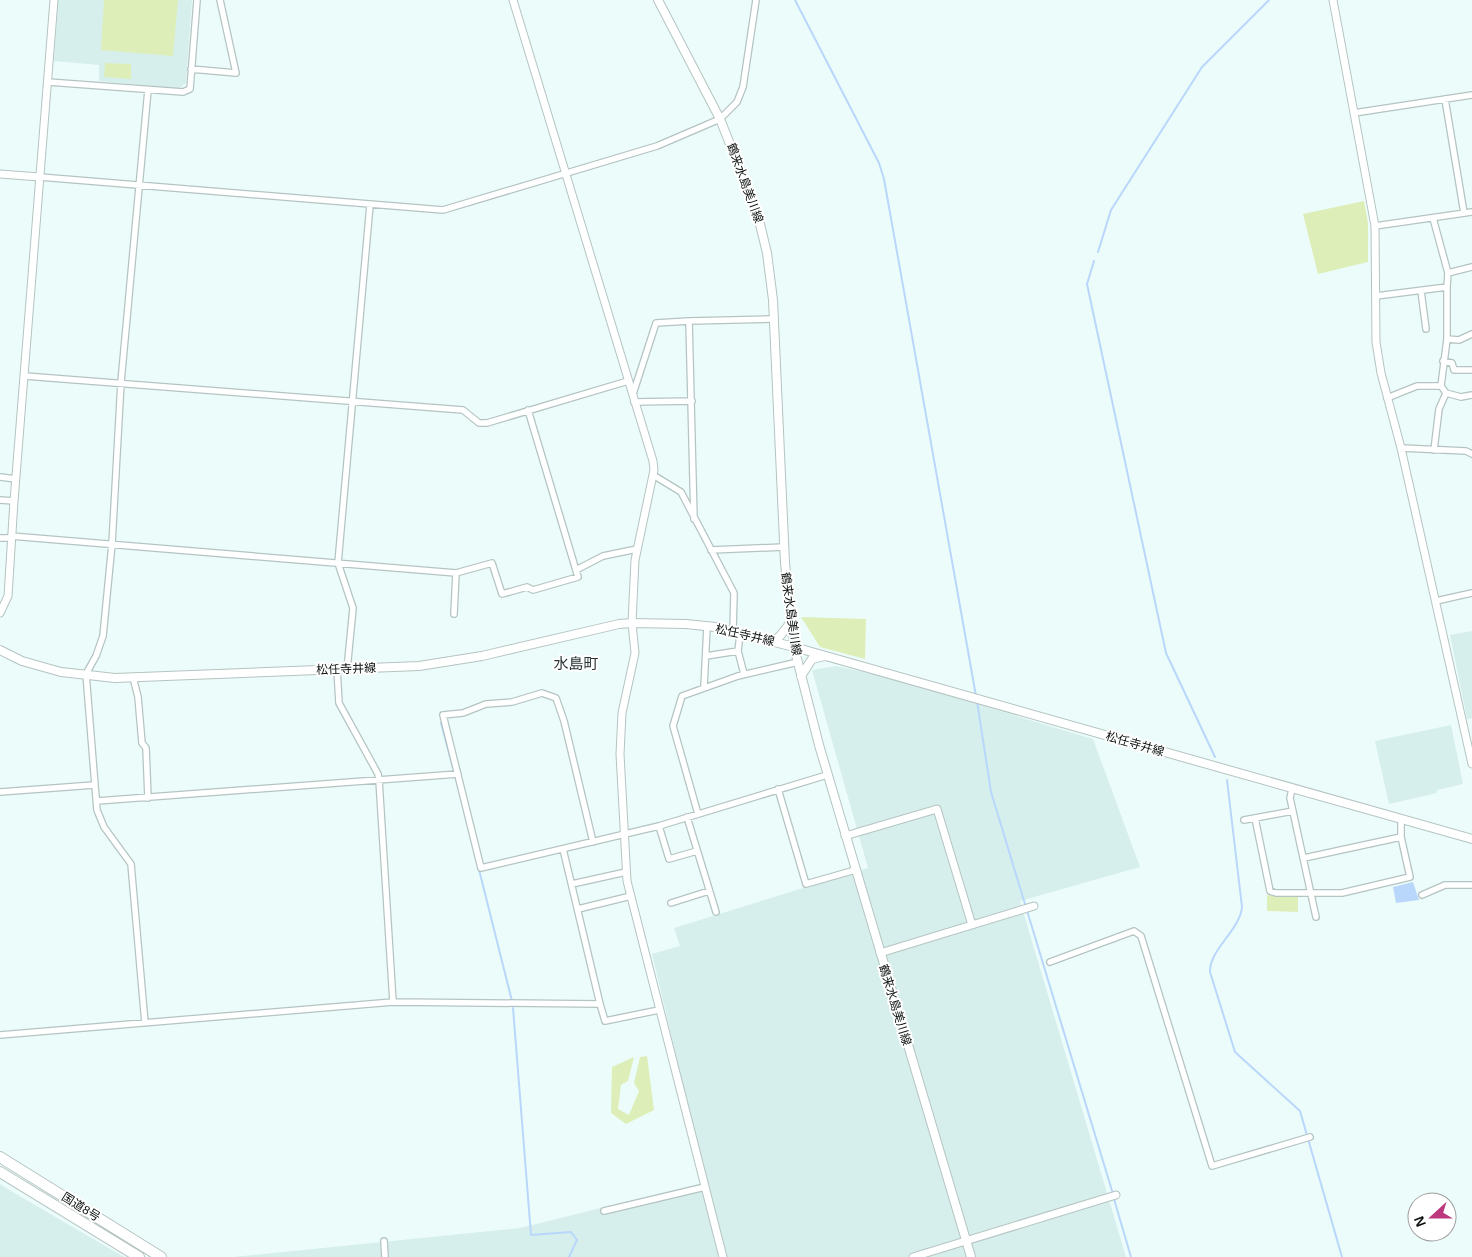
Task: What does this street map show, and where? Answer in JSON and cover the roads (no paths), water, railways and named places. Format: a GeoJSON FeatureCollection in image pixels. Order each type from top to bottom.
{"type":"FeatureCollection","features":[{"type":"Feature","properties":{"kind":"highway","name":"国道8号"},"geometry":{"type":"LineString","coordinates":[[0,1157],[162,1257]]}},
{"type":"Feature","properties":{"kind":"highway","name":"国道8号"},"geometry":{"type":"LineString","coordinates":[[0,1172],[139,1257]]}},
{"type":"Feature","properties":{"kind":"main road","name":"鶴来水島美川線"},"geometry":{"type":"LineString","coordinates":[[658,0],[720,119],[757,212],[767,253],[774,319],[784,547],[794,647],[828,775],[970,1257]]}},
{"type":"Feature","properties":{"kind":"main road"},"geometry":{"type":"LineString","coordinates":[[772,642],[780,636],[791,622]]}},
{"type":"Feature","properties":{"kind":"main road","name":"松任寺井線"},"geometry":{"type":"LineString","coordinates":[[0,650],[22,661],[62,672],[133,678],[419,666],[482,656],[619,624],[707,626],[827,656],[1472,840]]}},
{"type":"Feature","properties":{"kind":"main road"},"geometry":{"type":"LineString","coordinates":[[801,676],[812,659],[827,656]]}},
{"type":"Feature","properties":{"kind":"street"},"geometry":{"type":"LineString","coordinates":[[0,613],[8,596],[11,537],[54,0]]}},
{"type":"Feature","properties":{"kind":"street"},"geometry":{"type":"LineString","coordinates":[[48,82],[183,92],[190,89],[197,0]]}},
{"type":"Feature","properties":{"kind":"street"},"geometry":{"type":"LineString","coordinates":[[191,69],[236,73],[220,0]]}},
{"type":"Feature","properties":{"kind":"street"},"geometry":{"type":"LineString","coordinates":[[513,0],[652,461],[653,475],[637,549],[632,623],[634,654],[623,704],[620,754],[626,872],[659,1010],[723,1257]]}},
{"type":"Feature","properties":{"kind":"street"},"geometry":{"type":"LineString","coordinates":[[0,174],[443,210],[657,146],[720,119],[737,102],[743,87],[756,0]]}},
{"type":"Feature","properties":{"kind":"street"},"geometry":{"type":"LineString","coordinates":[[1333,0],[1375,226],[1376,342],[1387,398],[1401,448],[1472,764]]}},
{"type":"Feature","properties":{"kind":"street"},"geometry":{"type":"LineString","coordinates":[[145,1023],[131,864],[100,819],[94,785],[86,674],[96,656],[103,636],[112,544],[120,382],[148,90]]}},
{"type":"Feature","properties":{"kind":"street"},"geometry":{"type":"LineString","coordinates":[[1354,113],[1472,95]]}},
{"type":"Feature","properties":{"kind":"street"},"geometry":{"type":"LineString","coordinates":[[1445,99],[1464,213]]}},
{"type":"Feature","properties":{"kind":"street"},"geometry":{"type":"LineString","coordinates":[[347,670],[353,608],[338,563],[370,205]]}},
{"type":"Feature","properties":{"kind":"street"},"geometry":{"type":"LineString","coordinates":[[1375,226],[1472,212]]}},
{"type":"Feature","properties":{"kind":"street"},"geometry":{"type":"LineString","coordinates":[[1433,218],[1448,273],[1446,339],[1441,386],[1446,392],[1461,397],[1472,395]]}},
{"type":"Feature","properties":{"kind":"street"},"geometry":{"type":"LineString","coordinates":[[1448,273],[1472,268]]}},
{"type":"Feature","properties":{"kind":"street"},"geometry":{"type":"LineString","coordinates":[[1376,296],[1447,287]]}},
{"type":"Feature","properties":{"kind":"street"},"geometry":{"type":"LineString","coordinates":[[1421,291],[1426,329]]}},
{"type":"Feature","properties":{"kind":"street"},"geometry":{"type":"LineString","coordinates":[[633,398],[656,323],[774,319]]}},
{"type":"Feature","properties":{"kind":"street"},"geometry":{"type":"LineString","coordinates":[[689,321],[694,519]]}},
{"type":"Feature","properties":{"kind":"street"},"geometry":{"type":"LineString","coordinates":[[1446,339],[1459,340],[1472,334]]}},
{"type":"Feature","properties":{"kind":"street"},"geometry":{"type":"LineString","coordinates":[[1443,361],[1452,363],[1454,370],[1472,370]]}},
{"type":"Feature","properties":{"kind":"street"},"geometry":{"type":"LineString","coordinates":[[25,376],[120,382],[222,393],[463,410],[480,423],[487,423],[628,381]]}},
{"type":"Feature","properties":{"kind":"street"},"geometry":{"type":"LineString","coordinates":[[1387,398],[1417,386],[1441,386]]}},
{"type":"Feature","properties":{"kind":"street"},"geometry":{"type":"LineString","coordinates":[[1434,450],[1439,409],[1446,392]]}},
{"type":"Feature","properties":{"kind":"street"},"geometry":{"type":"LineString","coordinates":[[633,398],[692,401]]}},
{"type":"Feature","properties":{"kind":"street"},"geometry":{"type":"LineString","coordinates":[[0,538],[11,537],[112,544],[174,551],[456,573],[492,563],[502,594],[528,587],[533,590],[578,577],[528,410]]}},
{"type":"Feature","properties":{"kind":"street"},"geometry":{"type":"LineString","coordinates":[[1401,448],[1472,454]]}},
{"type":"Feature","properties":{"kind":"street"},"geometry":{"type":"LineString","coordinates":[[653,475],[681,492],[734,593],[738,651],[744,674]]}},
{"type":"Feature","properties":{"kind":"street"},"geometry":{"type":"LineString","coordinates":[[0,477],[16,479]]}},
{"type":"Feature","properties":{"kind":"street"},"geometry":{"type":"LineString","coordinates":[[0,500],[14,501]]}},
{"type":"Feature","properties":{"kind":"street"},"geometry":{"type":"LineString","coordinates":[[711,550],[784,547]]}},
{"type":"Feature","properties":{"kind":"street"},"geometry":{"type":"LineString","coordinates":[[576,570],[603,556],[637,549]]}},
{"type":"Feature","properties":{"kind":"street"},"geometry":{"type":"LineString","coordinates":[[454,614],[456,573]]}},
{"type":"Feature","properties":{"kind":"street"},"geometry":{"type":"LineString","coordinates":[[1436,601],[1472,593]]}},
{"type":"Feature","properties":{"kind":"street"},"geometry":{"type":"LineString","coordinates":[[704,687],[707,626]]}},
{"type":"Feature","properties":{"kind":"street"},"geometry":{"type":"LineString","coordinates":[[706,656],[738,651]]}},
{"type":"Feature","properties":{"kind":"street"},"geometry":{"type":"LineString","coordinates":[[698,814],[674,726],[682,696],[744,674],[798,662]]}},
{"type":"Feature","properties":{"kind":"street"},"geometry":{"type":"LineString","coordinates":[[336,669],[339,703],[378,774],[393,1002]]}},
{"type":"Feature","properties":{"kind":"street"},"geometry":{"type":"LineString","coordinates":[[133,678],[138,697],[142,743],[146,748],[148,798]]}},
{"type":"Feature","properties":{"kind":"street"},"geometry":{"type":"LineString","coordinates":[[593,842],[564,721],[556,698],[542,694],[512,702],[486,704],[463,713],[443,715],[481,868],[624,835],[659,826],[828,775]]}},
{"type":"Feature","properties":{"kind":"street"},"geometry":{"type":"LineString","coordinates":[[97,802],[458,774]]}},
{"type":"Feature","properties":{"kind":"street"},"geometry":{"type":"LineString","coordinates":[[0,792],[94,785]]}},
{"type":"Feature","properties":{"kind":"street"},"geometry":{"type":"LineString","coordinates":[[1292,788],[1290,798],[1316,917]]}},
{"type":"Feature","properties":{"kind":"street"},"geometry":{"type":"LineString","coordinates":[[778,789],[806,884],[856,870]]}},
{"type":"Feature","properties":{"kind":"street"},"geometry":{"type":"LineString","coordinates":[[846,836],[937,809],[972,925]]}},
{"type":"Feature","properties":{"kind":"street"},"geometry":{"type":"LineString","coordinates":[[1244,820],[1293,811]]}},
{"type":"Feature","properties":{"kind":"street"},"geometry":{"type":"LineString","coordinates":[[687,817],[716,912]]}},
{"type":"Feature","properties":{"kind":"street"},"geometry":{"type":"LineString","coordinates":[[1255,818],[1270,891],[1312,892],[1342,892],[1410,877],[1401,837],[1401,819]]}},
{"type":"Feature","properties":{"kind":"street"},"geometry":{"type":"LineString","coordinates":[[659,826],[669,859],[697,851]]}},
{"type":"Feature","properties":{"kind":"street"},"geometry":{"type":"LineString","coordinates":[[1304,858],[1401,837]]}},
{"type":"Feature","properties":{"kind":"street"},"geometry":{"type":"LineString","coordinates":[[563,849],[605,1021],[659,1010]]}},
{"type":"Feature","properties":{"kind":"street"},"geometry":{"type":"LineString","coordinates":[[572,884],[626,872]]}},
{"type":"Feature","properties":{"kind":"street"},"geometry":{"type":"LineString","coordinates":[[1422,896],[1445,885],[1472,885]]}},
{"type":"Feature","properties":{"kind":"street"},"geometry":{"type":"LineString","coordinates":[[671,903],[710,891]]}},
{"type":"Feature","properties":{"kind":"street"},"geometry":{"type":"LineString","coordinates":[[578,909],[631,896]]}},
{"type":"Feature","properties":{"kind":"street"},"geometry":{"type":"LineString","coordinates":[[880,953],[1029,908]]}},
{"type":"Feature","properties":{"kind":"street"},"geometry":{"type":"LineString","coordinates":[[1050,962],[1134,931],[1141,936],[1212,1166],[1308,1138]]}},
{"type":"Feature","properties":{"kind":"street"},"geometry":{"type":"LineString","coordinates":[[0,1035],[393,1002],[600,1004]]}},
{"type":"Feature","properties":{"kind":"street"},"geometry":{"type":"LineString","coordinates":[[604,1211],[705,1186]]}},
{"type":"Feature","properties":{"kind":"street"},"geometry":{"type":"LineString","coordinates":[[913,1257],[1112,1196]]}},
{"type":"Feature","properties":{"kind":"street"},"geometry":{"type":"LineString","coordinates":[[384,1241],[385,1257]]}},
{"type":"Feature","properties":{"kind":"water"},"geometry":{"type":"Polygon","coordinates":[[[1413,882],[1419,900],[1396,903],[1393,887],[1413,882]]]}},
{"type":"Feature","properties":{"kind":"waterway"},"geometry":{"type":"LineString","coordinates":[[795,0],[879,163],[884,179],[976,696]]}},
{"type":"Feature","properties":{"kind":"waterway"},"geometry":{"type":"LineString","coordinates":[[1098,252],[1111,210],[1202,67],[1269,0]]}},
{"type":"Feature","properties":{"kind":"waterway"},"geometry":{"type":"LineString","coordinates":[[1094,261],[1087,284],[1166,653],[1215,757]]}},
{"type":"Feature","properties":{"kind":"waterway"},"geometry":{"type":"LineString","coordinates":[[977,701],[991,792],[1113,1194]]}},
{"type":"Feature","properties":{"kind":"waterway"},"geometry":{"type":"LineString","coordinates":[[441,723],[453,768]]}},
{"type":"Feature","properties":{"kind":"waterway"},"geometry":{"type":"LineString","coordinates":[[456,778],[512,1001]]}},
{"type":"Feature","properties":{"kind":"waterway"},"geometry":{"type":"LineString","coordinates":[[1227,780],[1242,907],[1236,924],[1214,956],[1210,972],[1235,1052],[1300,1111],[1342,1257]]}},
{"type":"Feature","properties":{"kind":"waterway"},"geometry":{"type":"LineString","coordinates":[[513,1008],[531,1235],[571,1232],[577,1240],[569,1257]]}},
{"type":"Feature","properties":{"kind":"waterway"},"geometry":{"type":"LineString","coordinates":[[1114,1199],[1131,1257]]}},
{"type":"Feature","properties":{"kind":"district","name":"水島町"},"geometry":{"type":"Point","coordinates":[576,663]}}]}
